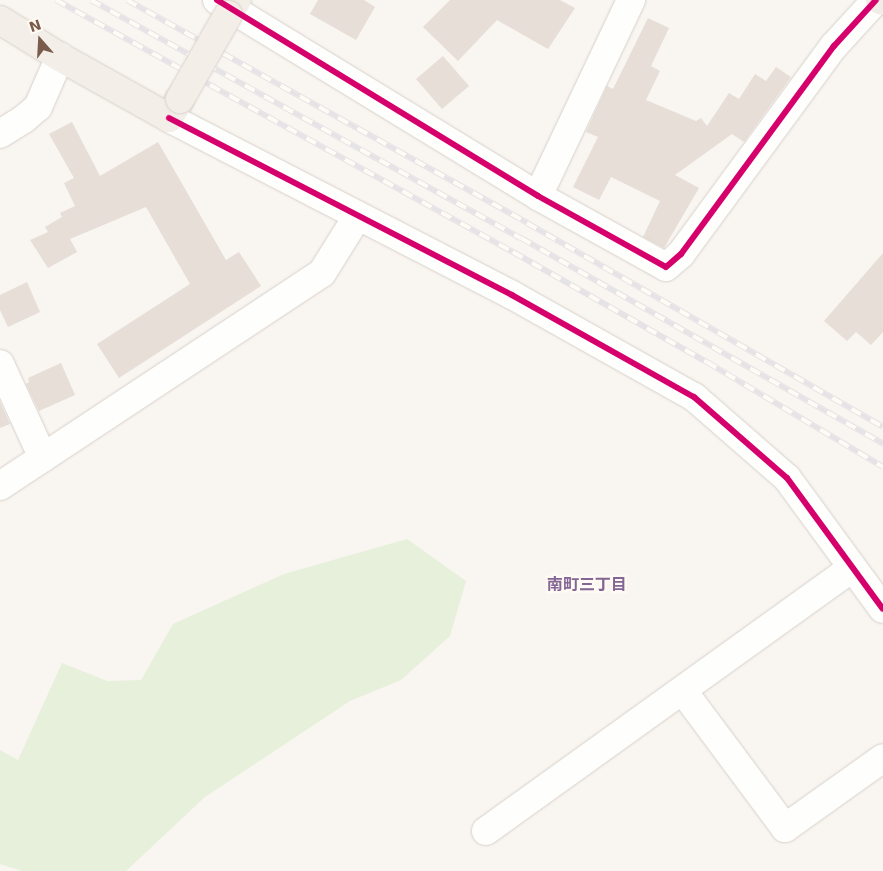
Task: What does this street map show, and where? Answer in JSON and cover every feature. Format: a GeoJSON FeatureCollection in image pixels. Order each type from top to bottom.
{"type":"FeatureCollection","features":[{"type":"Feature","properties":{"kind":"main road"},"geometry":{"type":"LineString","coordinates":[[0,20],[60,57],[174,109],[228,6]]}},
{"type":"Feature","properties":{"kind":"street"},"geometry":{"type":"LineString","coordinates":[[538,196],[631,0]]}},
{"type":"Feature","properties":{"kind":"street"},"geometry":{"type":"LineString","coordinates":[[228,6],[538,196],[666,267],[681,254],[834,46],[876,0]]}},
{"type":"Feature","properties":{"kind":"street"},"geometry":{"type":"LineString","coordinates":[[0,134],[24,119],[38,107],[60,57]]}},
{"type":"Feature","properties":{"kind":"street"},"geometry":{"type":"LineString","coordinates":[[174,109],[357,216],[512,294],[694,397],[787,478],[883,609]]}},
{"type":"Feature","properties":{"kind":"street"},"geometry":{"type":"LineString","coordinates":[[0,486],[322,273],[357,216]]}},
{"type":"Feature","properties":{"kind":"street"},"geometry":{"type":"LineString","coordinates":[[0,364],[43,458]]}},
{"type":"Feature","properties":{"kind":"street"},"geometry":{"type":"LineString","coordinates":[[486,831],[852,568]]}},
{"type":"Feature","properties":{"kind":"street"},"geometry":{"type":"LineString","coordinates":[[683,691],[785,828],[883,758]]}},
{"type":"Feature","properties":{"kind":"green space"},"geometry":{"type":"Polygon","coordinates":[[[407,539],[466,581],[450,636],[401,680],[350,701],[205,797],[126,871],[22,871],[0,864],[0,750],[18,760],[62,663],[107,681],[141,680],[173,624],[284,574],[407,539]]]}},
{"type":"Feature","properties":{"kind":"building"},"geometry":{"type":"Polygon","coordinates":[[[318,0],[364,0],[375,7],[356,40],[310,14],[318,0]]]}},
{"type":"Feature","properties":{"kind":"building"},"geometry":{"type":"Polygon","coordinates":[[[450,0],[560,0],[575,8],[548,49],[497,20],[458,61],[423,27],[450,0]]]}},
{"type":"Feature","properties":{"kind":"building"},"geometry":{"type":"Polygon","coordinates":[[[648,18],[669,28],[651,66],[660,71],[646,100],[696,121],[701,118],[707,126],[729,93],[739,99],[755,74],[766,81],[776,67],[791,77],[744,142],[732,134],[675,175],[699,188],[664,248],[643,237],[660,201],[611,177],[599,200],[573,187],[598,137],[586,132],[607,86],[613,89],[648,18]]]}},
{"type":"Feature","properties":{"kind":"building"},"geometry":{"type":"Polygon","coordinates":[[[443,56],[469,86],[442,109],[416,79],[443,56]]]}},
{"type":"Feature","properties":{"kind":"building"},"geometry":{"type":"Polygon","coordinates":[[[72,122],[100,176],[158,142],[226,260],[239,252],[261,286],[119,378],[97,344],[190,284],[146,207],[70,239],[77,252],[48,268],[30,240],[48,232],[45,227],[62,217],[60,213],[75,206],[64,183],[74,178],[49,134],[72,122]]]}},
{"type":"Feature","properties":{"kind":"building"},"geometry":{"type":"Polygon","coordinates":[[[883,253],[883,332],[871,345],[856,332],[847,341],[824,321],[883,253]]]}},
{"type":"Feature","properties":{"kind":"building"},"geometry":{"type":"Polygon","coordinates":[[[27,282],[40,312],[8,327],[0,310],[0,295],[27,282]]]}},
{"type":"Feature","properties":{"kind":"building"},"geometry":{"type":"Polygon","coordinates":[[[61,363],[75,395],[39,411],[26,384],[29,382],[28,378],[61,363]]]}},
{"type":"Feature","properties":{"kind":"building"},"geometry":{"type":"Polygon","coordinates":[[[0,402],[10,424],[0,428],[0,402]]]}},
{"type":"Feature","properties":{"kind":"railway"},"geometry":{"type":"LineString","coordinates":[[56,0],[513,252],[707,362],[883,467]]}},
{"type":"Feature","properties":{"kind":"railway"},"geometry":{"type":"LineString","coordinates":[[91,0],[521,238],[883,444]]}},
{"type":"Feature","properties":{"kind":"railway"},"geometry":{"type":"LineString","coordinates":[[127,0],[527,223],[883,427]]}},
{"type":"Feature","properties":{"kind":"cycle path"},"geometry":{"type":"LineString","coordinates":[[217,0],[538,196],[666,267],[681,254],[834,46],[876,0]]}},
{"type":"Feature","properties":{"kind":"cycle path"},"geometry":{"type":"LineString","coordinates":[[169,118],[512,295],[694,397],[787,478],[883,609]]}},
{"type":"Feature","properties":{"kind":"district","name":"南町三丁目"},"geometry":{"type":"Point","coordinates":[587,585]}}]}
